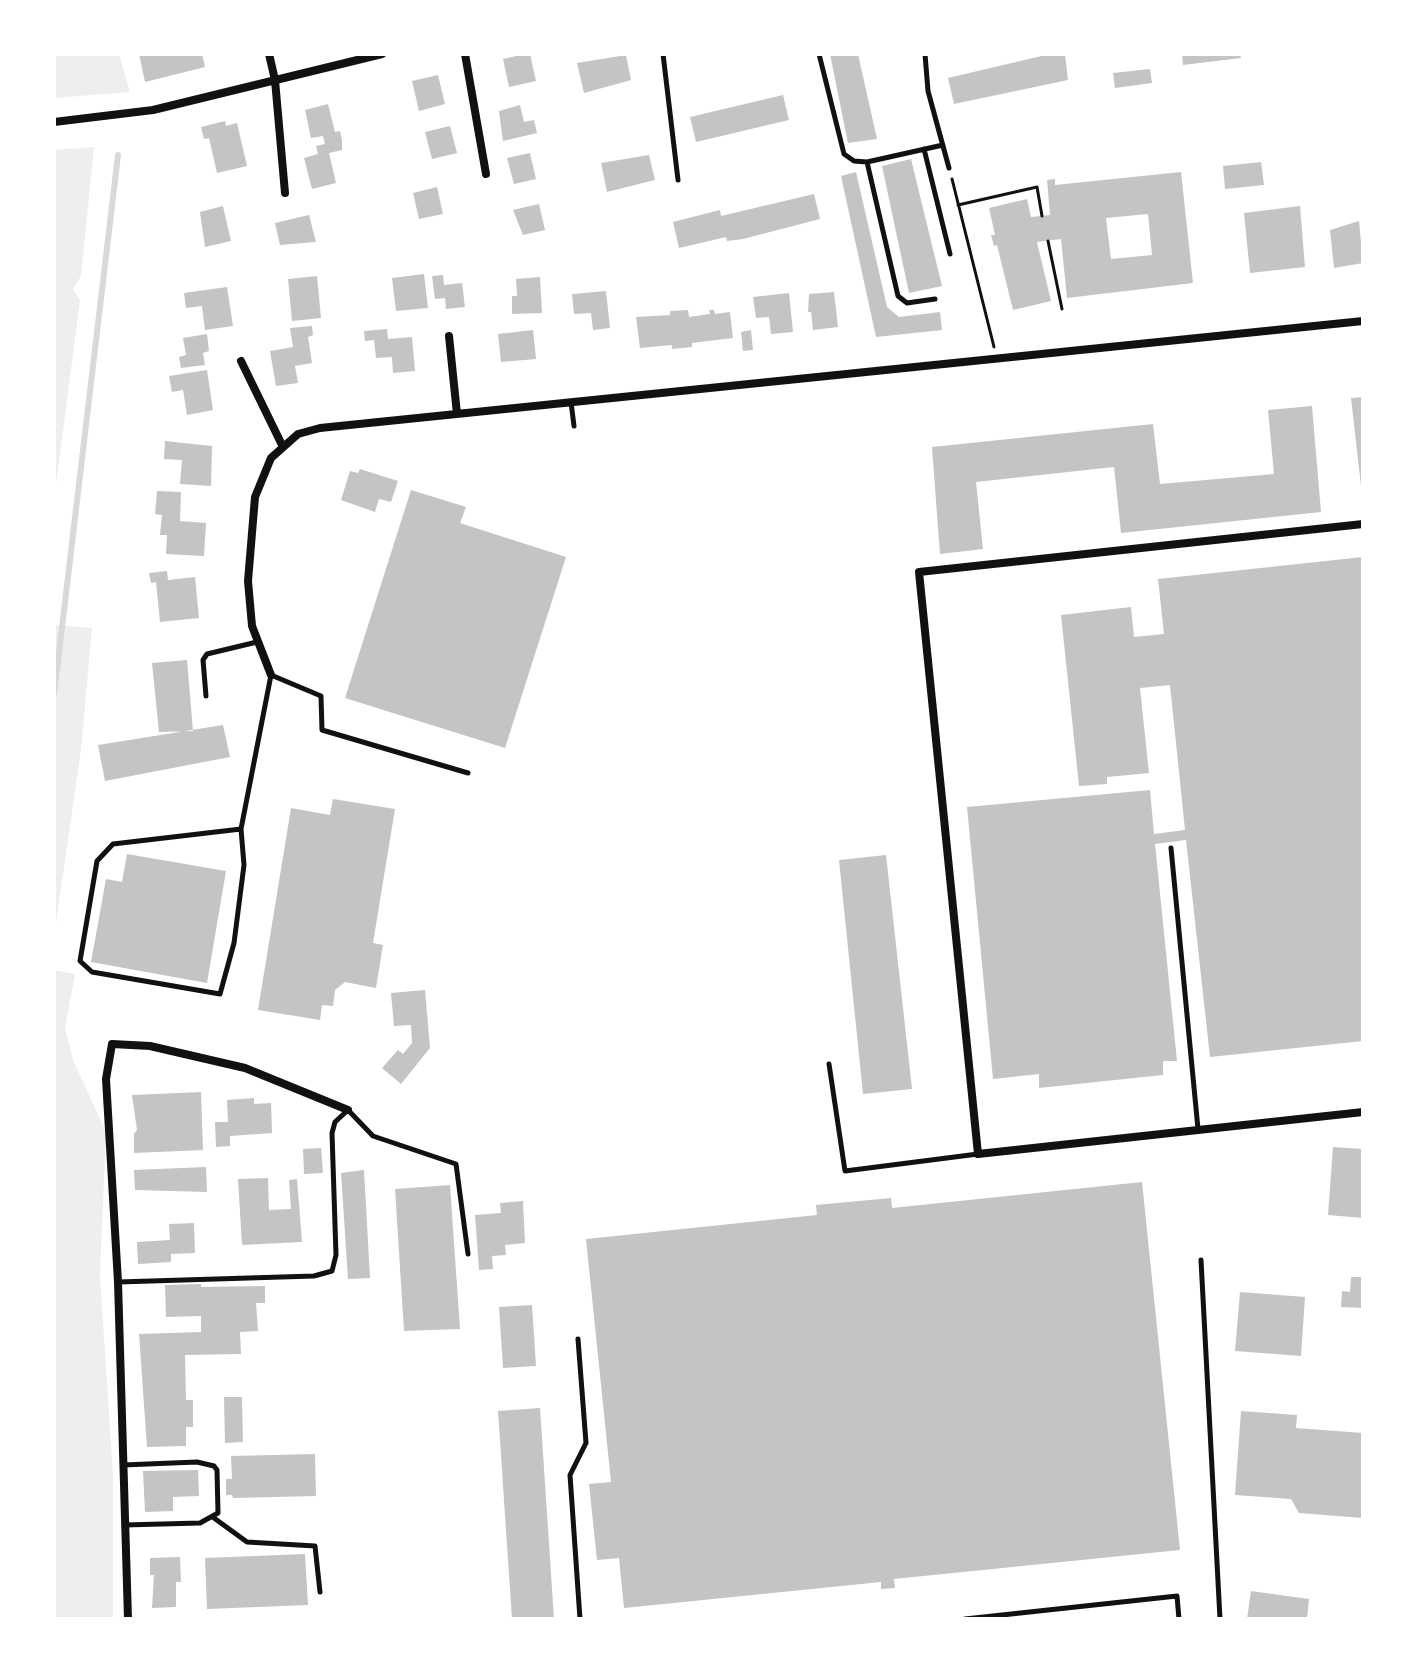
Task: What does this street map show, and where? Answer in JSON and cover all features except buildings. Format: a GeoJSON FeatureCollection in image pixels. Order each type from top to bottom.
{"type":"FeatureCollection","features":[{"type":"Feature","properties":{"kind":"street"},"geometry":{"type":"LineString","coordinates":[[269,54],[275,80],[285,193]]}},
{"type":"Feature","properties":{"kind":"street"},"geometry":{"type":"LineString","coordinates":[[54,122],[153,110],[382,54]]}},
{"type":"Feature","properties":{"kind":"street"},"geometry":{"type":"LineString","coordinates":[[465,54],[486,174]]}},
{"type":"Feature","properties":{"kind":"street"},"geometry":{"type":"LineString","coordinates":[[271,675],[252,626],[248,581],[255,497],[271,458],[282,445],[298,434],[320,428],[1363,321]]}},
{"type":"Feature","properties":{"kind":"street"},"geometry":{"type":"LineString","coordinates":[[449,336],[457,414]]}},
{"type":"Feature","properties":{"kind":"street"},"geometry":{"type":"LineString","coordinates":[[241,361],[282,445]]}},
{"type":"Feature","properties":{"kind":"street"},"geometry":{"type":"LineString","coordinates":[[1363,524],[919,572],[978,1154],[1363,1112]]}},
{"type":"Feature","properties":{"kind":"street"},"geometry":{"type":"LineString","coordinates":[[128,1619],[118,1282],[106,1079],[112,1044],[150,1046],[245,1068],[348,1110]]}},
{"type":"Feature","properties":{"kind":"lane"},"geometry":{"type":"LineString","coordinates":[[663,54],[678,180]]}},
{"type":"Feature","properties":{"kind":"lane"},"geometry":{"type":"LineString","coordinates":[[819,54],[844,154],[854,161],[867,162],[943,145]]}},
{"type":"Feature","properties":{"kind":"lane"},"geometry":{"type":"LineString","coordinates":[[925,54],[928,91],[949,168]]}},
{"type":"Feature","properties":{"kind":"lane"},"geometry":{"type":"LineString","coordinates":[[924,149],[950,254]]}},
{"type":"Feature","properties":{"kind":"lane"},"geometry":{"type":"LineString","coordinates":[[867,162],[898,296],[907,303],[935,299]]}},
{"type":"Feature","properties":{"kind":"lane"},"geometry":{"type":"LineString","coordinates":[[571,402],[574,426]]}},
{"type":"Feature","properties":{"kind":"lane"},"geometry":{"type":"LineString","coordinates":[[206,696],[203,660],[207,654],[258,642]]}},
{"type":"Feature","properties":{"kind":"lane"},"geometry":{"type":"LineString","coordinates":[[241,829],[113,844],[97,861],[80,961],[92,972],[220,994],[234,943],[244,865],[241,829],[271,675],[321,696],[322,730],[468,773]]}},
{"type":"Feature","properties":{"kind":"lane"},"geometry":{"type":"LineString","coordinates":[[1171,848],[1198,1130]]}},
{"type":"Feature","properties":{"kind":"lane"},"geometry":{"type":"LineString","coordinates":[[829,1064],[845,1171],[978,1154]]}},
{"type":"Feature","properties":{"kind":"lane"},"geometry":{"type":"LineString","coordinates":[[118,1282],[314,1276],[332,1271],[336,1255],[332,1133],[335,1122],[348,1110],[373,1136],[456,1164],[468,1254]]}},
{"type":"Feature","properties":{"kind":"lane"},"geometry":{"type":"LineString","coordinates":[[1201,1260],[1220,1619]]}},
{"type":"Feature","properties":{"kind":"lane"},"geometry":{"type":"LineString","coordinates":[[578,1339],[586,1443],[570,1475],[580,1619]]}},
{"type":"Feature","properties":{"kind":"lane"},"geometry":{"type":"LineString","coordinates":[[122,1465],[197,1462],[214,1466],[217,1470],[218,1513],[214,1518],[200,1523],[124,1525]]}},
{"type":"Feature","properties":{"kind":"lane"},"geometry":{"type":"LineString","coordinates":[[214,1518],[247,1542],[315,1546],[320,1592]]}},
{"type":"Feature","properties":{"kind":"lane"},"geometry":{"type":"LineString","coordinates":[[965,1619],[1177,1596],[1179,1619]]}},
{"type":"Feature","properties":{"kind":"path"},"geometry":{"type":"LineString","coordinates":[[949,168],[997,358]]}},
{"type":"Feature","properties":{"kind":"path"},"geometry":{"type":"LineString","coordinates":[[958,205],[1037,187],[1042,216]]}},
{"type":"Feature","properties":{"kind":"path"},"geometry":{"type":"LineString","coordinates":[[1048,241],[1062,309]]}},
{"type":"Feature","properties":{"kind":"shaded area"},"geometry":{"type":"Polygon","coordinates":[[[54,54],[119,54],[130,92],[54,98],[54,54]]]}},
{"type":"Feature","properties":{"kind":"shaded area"},"geometry":{"type":"Polygon","coordinates":[[[94,147],[81,276],[73,289],[80,300],[54,500],[54,150],[94,147]]]}},
{"type":"Feature","properties":{"kind":"shaded area"},"geometry":{"type":"Polygon","coordinates":[[[54,625],[92,628],[81,750],[54,936],[54,625]]]}},
{"type":"Feature","properties":{"kind":"shaded area"},"geometry":{"type":"Polygon","coordinates":[[[54,970],[75,974],[65,1028],[73,1060],[106,1132],[100,1275],[113,1475],[113,1619],[54,1619],[54,970]]]}},
{"type":"Feature","properties":{"kind":"waterway"},"geometry":{"type":"LineString","coordinates":[[54,695],[118,155]]}}]}
